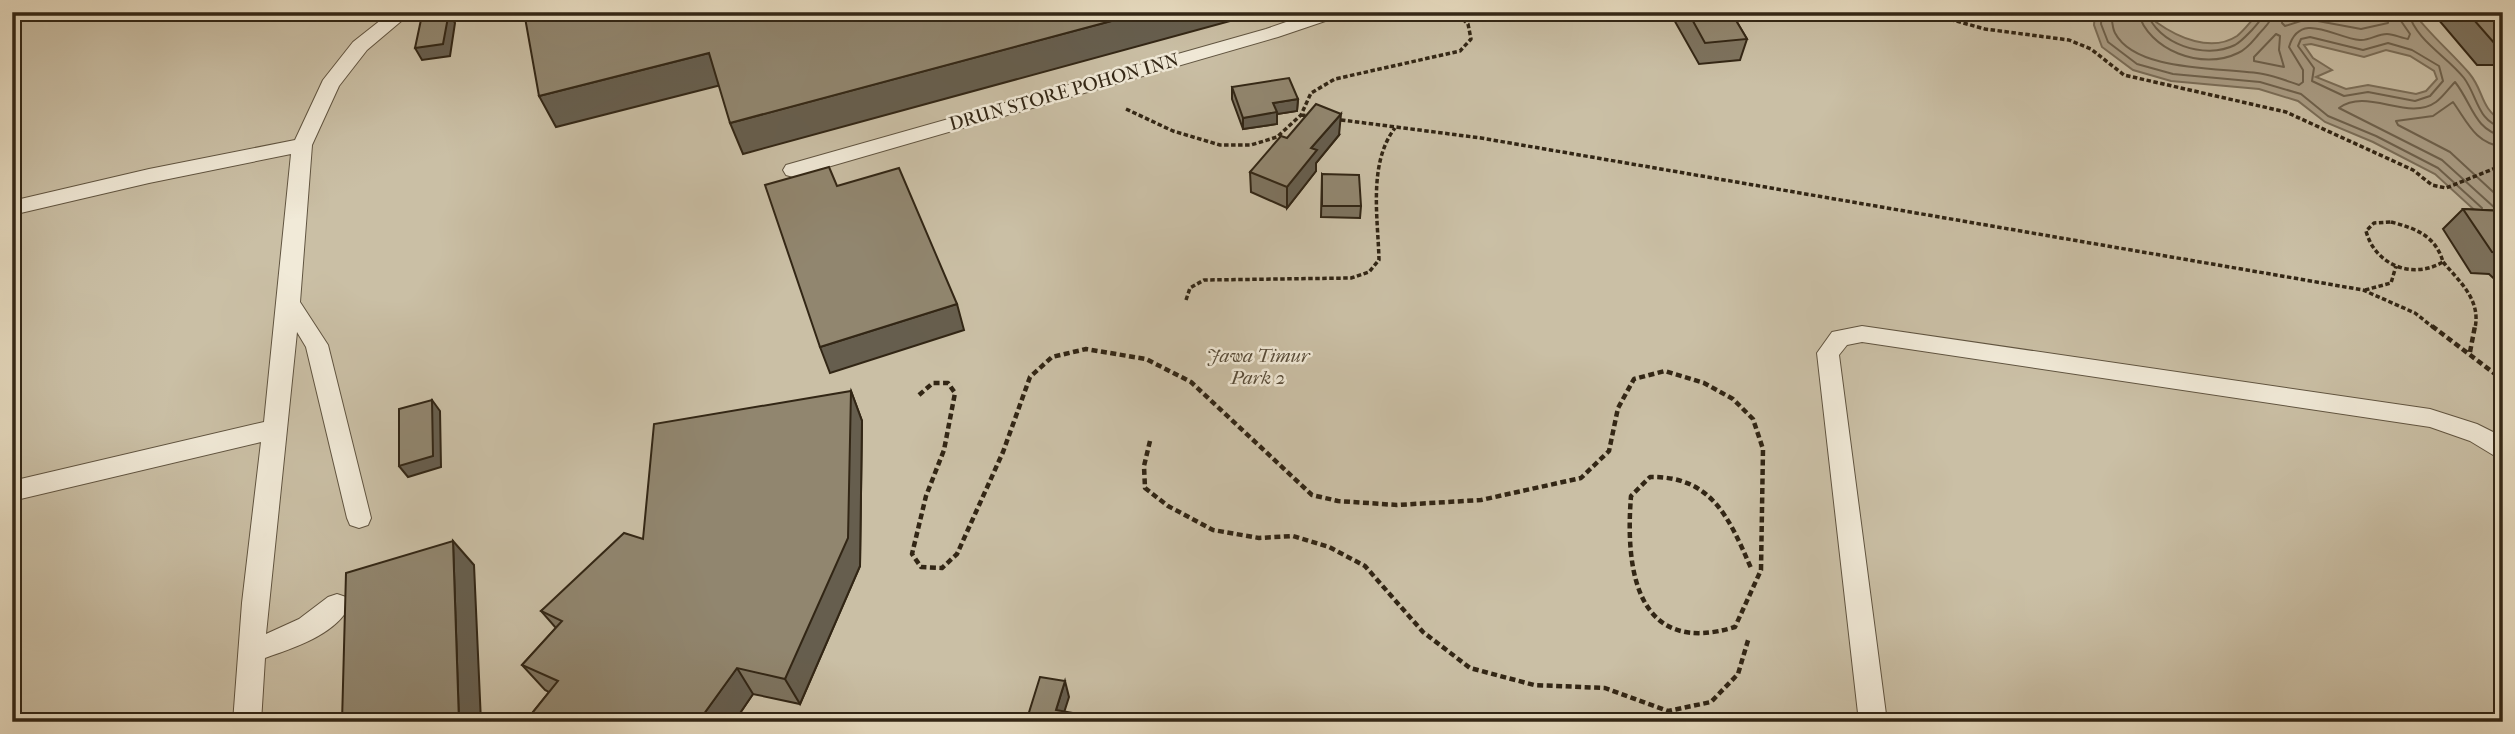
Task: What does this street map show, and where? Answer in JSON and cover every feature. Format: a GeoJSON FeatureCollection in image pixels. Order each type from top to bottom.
{"type":"FeatureCollection","features":[{"type":"Feature","properties":{"kind":"lane"},"geometry":{"type":"LineString","coordinates":[[247,722],[302,145],[330,85],[360,46],[403,12]]}},
{"type":"Feature","properties":{"kind":"lane","name":"DRUN STORE POHON INN"},"geometry":{"type":"LineString","coordinates":[[793,170],[1272,33],[1334,12]]}},
{"type":"Feature","properties":{"kind":"lane"},"geometry":{"type":"LineString","coordinates":[[12,208],[149,176],[302,145]]}},
{"type":"Feature","properties":{"kind":"lane"},"geometry":{"type":"LineString","coordinates":[[289,303],[317,345],[359,518]]}},
{"type":"Feature","properties":{"kind":"lane"},"geometry":{"type":"LineString","coordinates":[[1873,722],[1828,353],[1840,338],[1862,334],[2430,418],[2474,433],[2503,451]]}},
{"type":"Feature","properties":{"kind":"lane"},"geometry":{"type":"LineString","coordinates":[[12,491],[276,429]]}},
{"type":"Feature","properties":{"kind":"lane"},"geometry":{"type":"LineString","coordinates":[[252,651],[303,632],[323,620],[337,605]]}},
{"type":"Feature","properties":{"kind":"path"},"geometry":{"type":"LineString","coordinates":[[1082,87],[1173,131],[1220,145],[1251,145],[1278,137],[1301,115],[1311,93],[1335,79],[1460,51],[1471,39],[1468,24],[1455,12]]}},
{"type":"Feature","properties":{"kind":"path"},"geometry":{"type":"LineString","coordinates":[[1938,12],[1949,19],[1985,29],[2069,40],[2091,49],[2124,75],[2172,89],[2225,97],[2286,112],[2413,170],[2432,185],[2446,188],[2503,165]]}},
{"type":"Feature","properties":{"kind":"path"},"geometry":{"type":"LineString","coordinates":[[1301,115],[1315,117]]}},
{"type":"Feature","properties":{"kind":"path"},"geometry":{"type":"LineString","coordinates":[[1328,118],[1481,138],[2363,290],[2415,313],[2470,352],[2503,380]]}},
{"type":"Feature","properties":{"kind":"path"},"geometry":{"type":"LineString","coordinates":[[1186,300],[1190,288],[1205,280],[1351,278],[1369,272],[1379,260],[1377,178],[1383,144],[1396,127]]}},
{"type":"Feature","properties":{"kind":"path"},"geometry":{"type":"LineString","coordinates":[[2443,261],[2434,270],[2417,271],[2396,266],[2378,256],[2367,243],[2366,231],[2374,223],[2391,222],[2420,232],[2441,250],[2443,261],[2470,294],[2479,314],[2470,352]]}},
{"type":"Feature","properties":{"kind":"path"},"geometry":{"type":"LineString","coordinates":[[2363,290],[2391,283],[2396,266]]}},
{"type":"Feature","properties":{"kind":"path"},"geometry":{"type":"LineString","coordinates":[[919,395],[933,383],[948,383],[956,393],[944,450],[926,496],[912,554],[921,567],[942,568],[957,554],[1003,452],[1030,377],[1052,357],[1086,349],[1146,359],[1191,382],[1312,495],[1338,501],[1397,505],[1481,500],[1581,478],[1609,451],[1618,408],[1634,379],[1665,372],[1704,383],[1733,398],[1753,419],[1763,449],[1761,570],[1735,627],[1712,634],[1681,632],[1650,614],[1633,572],[1628,531],[1632,496],[1650,477],[1680,478],[1709,495],[1733,529],[1751,568]]}},
{"type":"Feature","properties":{"kind":"path"},"geometry":{"type":"LineString","coordinates":[[1150,441],[1144,466],[1146,488],[1168,506],[1213,530],[1259,538],[1293,536],[1329,548],[1365,566],[1423,632],[1470,668],[1534,685],[1605,688],[1668,711],[1712,702],[1738,674],[1749,637]]}},
{"type":"Feature","properties":{"kind":"green space","name":"Jawa Timur Park 2"},"geometry":{"type":"Polygon","coordinates":[[[12,12],[2503,12],[2503,722],[12,722],[12,12]]]}},
{"type":"Feature","properties":{"kind":"water"},"geometry":{"type":"Polygon","coordinates":[[[2095,12],[2154,12],[2156,22],[2184,38],[2216,43],[2237,36],[2260,12],[2325,16],[2350,12],[2413,12],[2469,73],[2490,111],[2503,122],[2503,236],[2435,174],[2373,142],[2325,122],[2298,101],[2259,89],[2171,81],[2133,70],[2102,47],[2094,25],[2095,12]],[[2311,44],[2304,45],[2313,58],[2332,70],[2316,77],[2346,89],[2368,85],[2416,94],[2426,91],[2437,79],[2434,71],[2410,56],[2386,50],[2364,57],[2311,44]]]}},
{"type":"Feature","properties":{"kind":"building"},"geometry":{"type":"Polygon","coordinates":[[[449,12],[443,44],[415,48],[422,15],[449,12]]]}},
{"type":"Feature","properties":{"kind":"building"},"geometry":{"type":"Polygon","coordinates":[[[524,12],[1145,12],[730,123],[709,53],[539,96],[524,12]]]}},
{"type":"Feature","properties":{"kind":"building"},"geometry":{"type":"Polygon","coordinates":[[[1688,12],[1731,12],[1747,39],[1705,43],[1688,12]]]}},
{"type":"Feature","properties":{"kind":"building"},"geometry":{"type":"Polygon","coordinates":[[[2467,12],[2498,12],[2503,17],[2503,44],[2495,44],[2467,12]]]}},
{"type":"Feature","properties":{"kind":"building"},"geometry":{"type":"Polygon","coordinates":[[[1289,78],[1298,99],[1273,103],[1277,112],[1243,118],[1232,87],[1289,78]]]}},
{"type":"Feature","properties":{"kind":"building"},"geometry":{"type":"Polygon","coordinates":[[[1316,104],[1341,114],[1311,148],[1317,150],[1287,187],[1250,172],[1281,136],[1287,138],[1316,104]]]}},
{"type":"Feature","properties":{"kind":"building"},"geometry":{"type":"Polygon","coordinates":[[[829,167],[837,186],[899,168],[957,304],[820,347],[765,185],[829,167]]]}},
{"type":"Feature","properties":{"kind":"building"},"geometry":{"type":"Polygon","coordinates":[[[1322,174],[1359,175],[1361,206],[1322,206],[1322,174]]]}},
{"type":"Feature","properties":{"kind":"building"},"geometry":{"type":"Polygon","coordinates":[[[2463,209],[2503,211],[2503,253],[2492,252],[2463,209]]]}},
{"type":"Feature","properties":{"kind":"building"},"geometry":{"type":"Polygon","coordinates":[[[851,391],[848,538],[785,679],[737,668],[698,722],[525,722],[558,681],[522,665],[562,621],[541,611],[624,533],[643,539],[654,424],[851,391]]]}},
{"type":"Feature","properties":{"kind":"building"},"geometry":{"type":"Polygon","coordinates":[[[432,400],[433,456],[399,466],[399,409],[432,400]]]}},
{"type":"Feature","properties":{"kind":"building"},"geometry":{"type":"Polygon","coordinates":[[[453,541],[459,722],[342,722],[346,573],[453,541]]]}},
{"type":"Feature","properties":{"kind":"building"},"geometry":{"type":"Polygon","coordinates":[[[1040,677],[1065,681],[1056,710],[1112,720],[1111,722],[1026,722],[1040,677]]]}}]}
